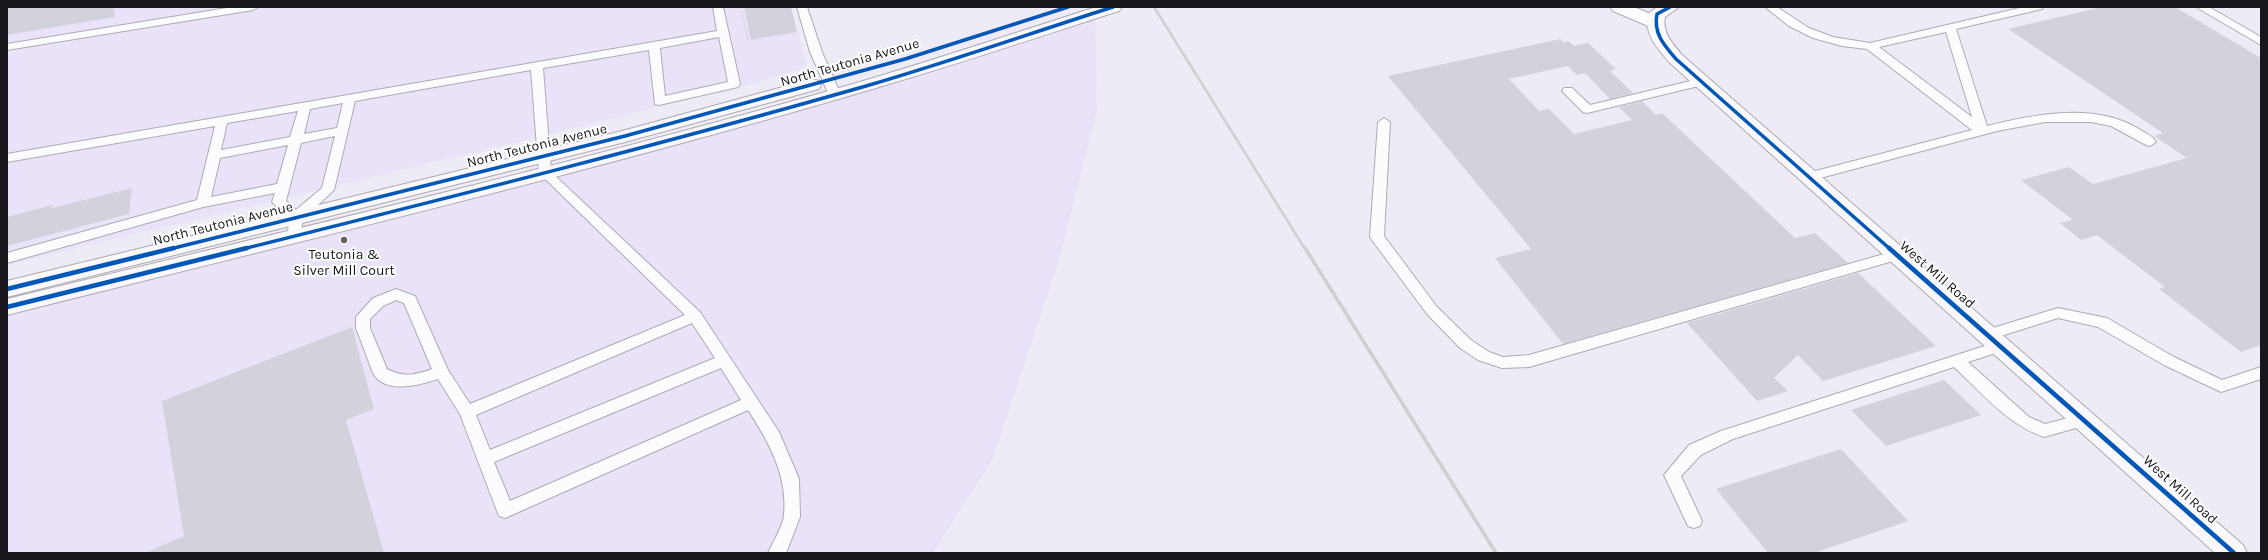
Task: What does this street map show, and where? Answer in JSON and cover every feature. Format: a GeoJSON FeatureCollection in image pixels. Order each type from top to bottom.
{"type":"FeatureCollection","features":[{"type":"Feature","properties":{"kind":"main road","name":"North Teutonia Avenue"},"geometry":{"type":"LineString","coordinates":[[7,307],[296,226],[545,164],[832,88],[1058,15],[1112,7]]}},
{"type":"Feature","properties":{"kind":"main road","name":"West Mill Road"},"geometry":{"type":"LineString","coordinates":[[1662,14],[1663,43],[1703,82],[2234,553]]}},
{"type":"Feature","properties":{"kind":"main road","name":"North Teutonia Avenue"},"geometry":{"type":"LineString","coordinates":[[7,289],[296,226]]}},
{"type":"Feature","properties":{"kind":"street"},"geometry":{"type":"LineString","coordinates":[[1619,7],[1662,14]]}},
{"type":"Feature","properties":{"kind":"lane"},"geometry":{"type":"LineString","coordinates":[[7,47],[252,7]]}},
{"type":"Feature","properties":{"kind":"lane"},"geometry":{"type":"LineString","coordinates":[[654,46],[660,101],[734,84],[718,7]]}},
{"type":"Feature","properties":{"kind":"lane"},"geometry":{"type":"LineString","coordinates":[[802,7],[816,52],[832,88]]}},
{"type":"Feature","properties":{"kind":"lane"},"geometry":{"type":"LineString","coordinates":[[1770,7],[1794,26],[1816,36],[1848,45],[1870,46],[2038,7]]}},
{"type":"Feature","properties":{"kind":"lane"},"geometry":{"type":"LineString","coordinates":[[2201,7],[2261,42]]}},
{"type":"Feature","properties":{"kind":"lane"},"geometry":{"type":"LineString","coordinates":[[1950,27],[1982,131]]}},
{"type":"Feature","properties":{"kind":"lane"},"geometry":{"type":"LineString","coordinates":[[7,158],[724,34]]}},
{"type":"Feature","properties":{"kind":"lane"},"geometry":{"type":"LineString","coordinates":[[1870,46],[1982,131]]}},
{"type":"Feature","properties":{"kind":"lane"},"geometry":{"type":"LineString","coordinates":[[537,66],[545,164],[569,197],[695,316],[774,436],[791,479],[792,517],[777,553]]}},
{"type":"Feature","properties":{"kind":"lane"},"geometry":{"type":"LineString","coordinates":[[1568,91],[1586,109],[1703,82]]}},
{"type":"Feature","properties":{"kind":"lane"},"geometry":{"type":"LineString","coordinates":[[305,106],[279,202],[296,226],[328,190],[350,98]]}},
{"type":"Feature","properties":{"kind":"lane"},"geometry":{"type":"LineString","coordinates":[[1809,177],[1982,131],[2037,120],[2086,118],[2115,122],[2150,142]]}},
{"type":"Feature","properties":{"kind":"lane"},"geometry":{"type":"LineString","coordinates":[[203,203],[222,120]]}},
{"type":"Feature","properties":{"kind":"lane"},"geometry":{"type":"LineString","coordinates":[[1384,122],[1377,237],[1447,329],[1476,352],[1502,362],[1529,361],[1898,255]]}},
{"type":"Feature","properties":{"kind":"lane"},"geometry":{"type":"LineString","coordinates":[[214,155],[342,131]]}},
{"type":"Feature","properties":{"kind":"lane"},"geometry":{"type":"LineString","coordinates":[[7,258],[203,203],[284,187]]}},
{"type":"Feature","properties":{"kind":"lane"},"geometry":{"type":"LineString","coordinates":[[441,372],[417,380],[397,381],[381,373],[363,328],[363,317],[378,302],[396,294],[410,300],[441,372],[467,412],[505,512],[751,402]]}},
{"type":"Feature","properties":{"kind":"lane"},"geometry":{"type":"LineString","coordinates":[[1694,521],[1672,475],[1696,450],[1727,435],[1956,360],[1994,340],[2058,313],[2102,322],[2169,361],[2221,386],[2261,373]]}},
{"type":"Feature","properties":{"kind":"lane"},"geometry":{"type":"LineString","coordinates":[[467,412],[695,316]]}},
{"type":"Feature","properties":{"kind":"lane"},"geometry":{"type":"LineString","coordinates":[[1956,360],[2023,421],[2034,428],[2044,431],[2084,420]]}},
{"type":"Feature","properties":{"kind":"lane"},"geometry":{"type":"LineString","coordinates":[[485,459],[724,361]]}},
{"type":"Feature","properties":{"kind":"path"},"geometry":{"type":"LineString","coordinates":[[741,7],[748,40]]}},
{"type":"Feature","properties":{"kind":"shaded area"},"geometry":{"type":"Polygon","coordinates":[[[7,7],[791,7],[807,67],[754,83],[591,124],[7,265],[7,7]]]}},
{"type":"Feature","properties":{"kind":"shaded area"},"geometry":{"type":"Polygon","coordinates":[[[1095,13],[1097,111],[1061,253],[992,460],[933,553],[7,553],[7,307],[630,151],[1095,13]]]}},
{"type":"Feature","properties":{"kind":"building"},"geometry":{"type":"Polygon","coordinates":[[[7,7],[114,7],[115,17],[7,35],[7,7]]]}},
{"type":"Feature","properties":{"kind":"building"},"geometry":{"type":"Polygon","coordinates":[[[744,7],[791,7],[797,32],[751,40],[744,7]]]}},
{"type":"Feature","properties":{"kind":"building"},"geometry":{"type":"Polygon","coordinates":[[[2102,7],[2175,7],[2261,58],[2261,345],[2241,352],[2159,289],[2165,287],[2097,235],[2081,240],[2060,223],[2073,220],[2021,180],[2069,167],[2093,184],[2187,158],[2154,136],[2163,133],[2008,29],[2102,7]]]}},
{"type":"Feature","properties":{"kind":"building"},"geometry":{"type":"Polygon","coordinates":[[[1560,39],[1563,42],[1568,41],[1574,46],[1588,43],[1616,69],[1610,71],[1633,93],[1610,99],[1585,73],[1577,75],[1568,66],[1509,79],[1539,111],[1549,109],[1574,134],[1632,120],[1619,107],[1642,101],[1656,115],[1662,113],[1795,238],[1815,233],[1848,263],[1563,344],[1495,258],[1531,249],[1388,76],[1560,39]]]}},
{"type":"Feature","properties":{"kind":"building"},"geometry":{"type":"Polygon","coordinates":[[[132,188],[129,214],[7,246],[7,217],[52,205],[52,208],[132,188]]]}},
{"type":"Feature","properties":{"kind":"building"},"geometry":{"type":"Polygon","coordinates":[[[1858,273],[1936,346],[1823,381],[1798,355],[1774,378],[1788,391],[1757,401],[1687,323],[1858,273]]]}},
{"type":"Feature","properties":{"kind":"building"},"geometry":{"type":"Polygon","coordinates":[[[352,327],[374,409],[346,420],[384,553],[145,553],[184,536],[162,401],[352,327]]]}},
{"type":"Feature","properties":{"kind":"building"},"geometry":{"type":"Polygon","coordinates":[[[1944,380],[1981,415],[1886,446],[1851,410],[1944,380]]]}},
{"type":"Feature","properties":{"kind":"building"},"geometry":{"type":"Polygon","coordinates":[[[1841,449],[1908,521],[1814,553],[1768,553],[1716,489],[1841,449]]]}},
{"type":"Feature","properties":{"kind":"railway"},"geometry":{"type":"LineString","coordinates":[[1154,7],[1305,249]]}},
{"type":"Feature","properties":{"kind":"railway"},"geometry":{"type":"LineString","coordinates":[[1305,248],[1496,553]]}},
{"type":"Feature","properties":{"kind":"cycle path"},"geometry":{"type":"LineString","coordinates":[[7,289],[625,136],[905,59],[1068,7]]}},
{"type":"Feature","properties":{"kind":"cycle path"},"geometry":{"type":"LineString","coordinates":[[7,307],[420,205],[627,152],[868,85],[1113,7]]}},
{"type":"Feature","properties":{"kind":"cycle path"},"geometry":{"type":"LineString","coordinates":[[1670,7],[1657,14],[1656,27],[1660,38],[1676,59],[2234,553]]}},
{"type":"Feature","properties":{"kind":"place","name":"Teutonia & Silver Mill Court"},"geometry":{"type":"Point","coordinates":[344,240]}}]}
